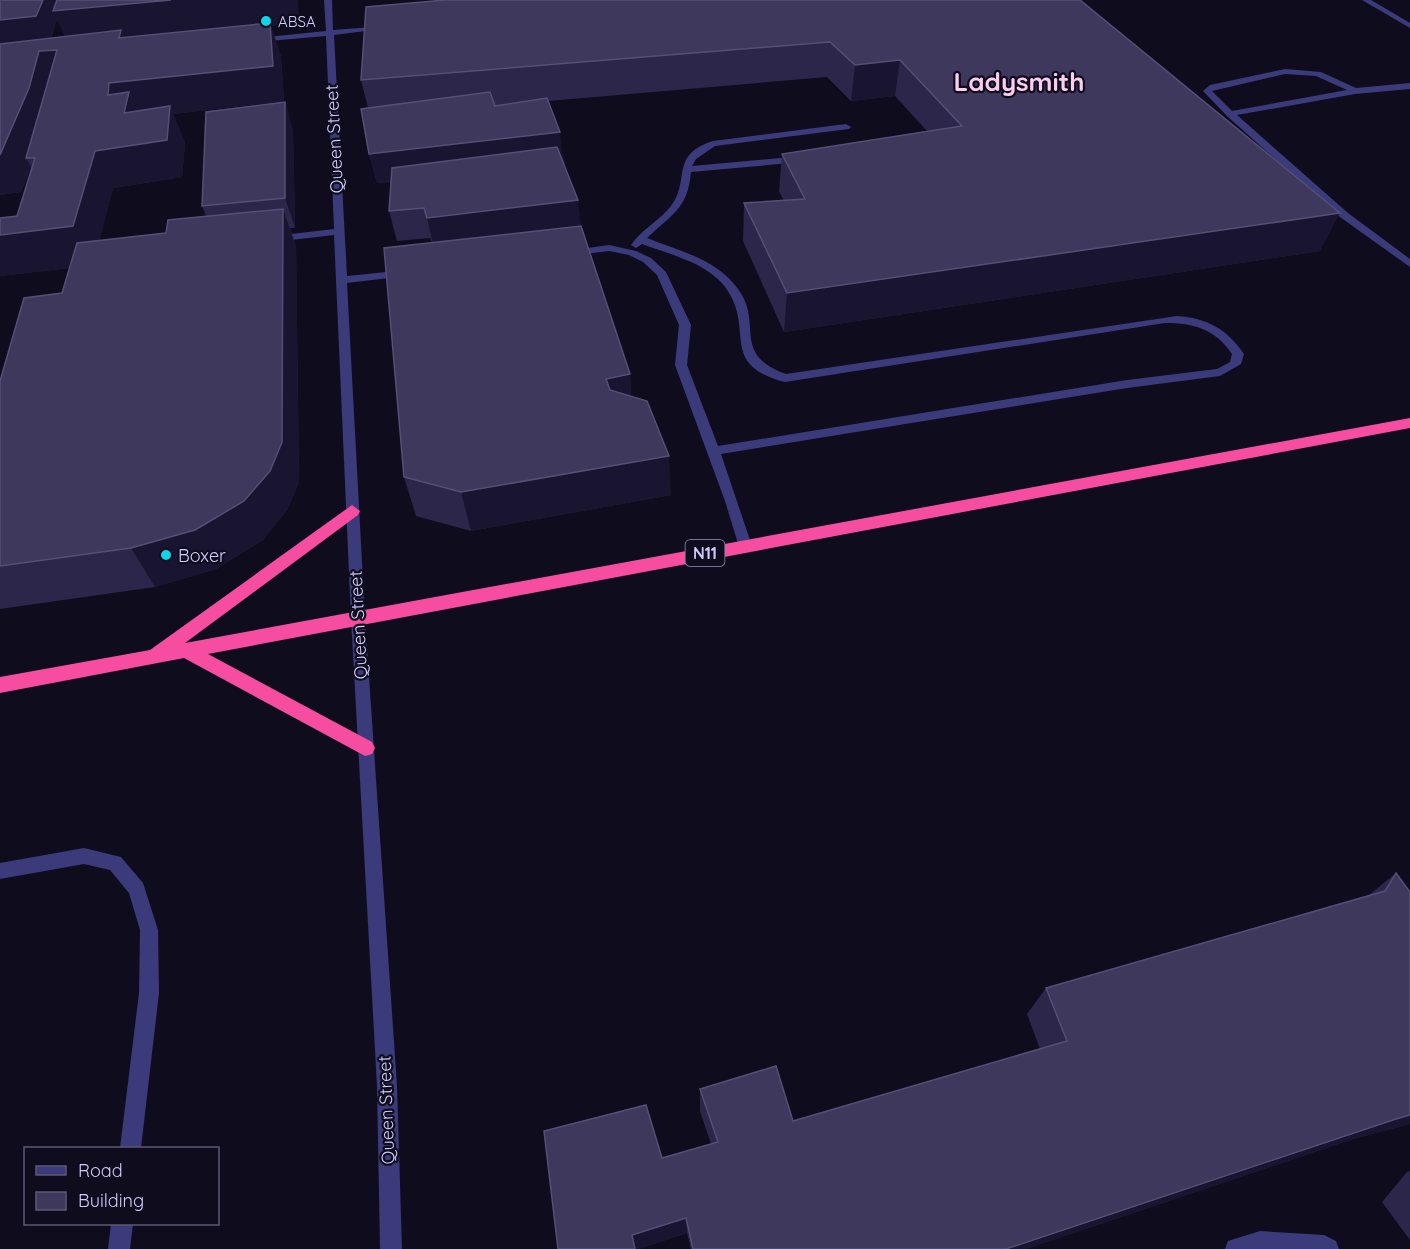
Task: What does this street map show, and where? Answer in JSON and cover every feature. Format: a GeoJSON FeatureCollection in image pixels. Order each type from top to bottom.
{"type":"FeatureCollection","features":[{"type":"Feature","properties":{"kind":"highway","name":"N11"},"geometry":{"type":"LineString","coordinates":[[3,685],[1410,423]]}},
{"type":"Feature","properties":{"kind":"highway"},"geometry":{"type":"LineString","coordinates":[[153,656],[352,511]]}},
{"type":"Feature","properties":{"kind":"highway"},"geometry":{"type":"LineString","coordinates":[[185,650],[366,748]]}},
{"type":"Feature","properties":{"kind":"street","name":"Queen Street"},"geometry":{"type":"LineString","coordinates":[[328,0],[352,511],[387,1086],[391,1249]]}},
{"type":"Feature","properties":{"kind":"street"},"geometry":{"type":"LineString","coordinates":[[1366,0],[1410,26]]}},
{"type":"Feature","properties":{"kind":"street"},"geometry":{"type":"LineString","coordinates":[[247,42],[399,26]]}},
{"type":"Feature","properties":{"kind":"street"},"geometry":{"type":"LineString","coordinates":[[1355,91],[1334,79],[1306,70],[1248,79],[1213,87],[1207,91],[1209,97],[1344,215],[1410,264]]}},
{"type":"Feature","properties":{"kind":"street"},"geometry":{"type":"LineString","coordinates":[[1230,114],[1355,91],[1410,86]]}},
{"type":"Feature","properties":{"kind":"street"},"geometry":{"type":"LineString","coordinates":[[632,253],[640,239],[677,204],[684,187],[685,170],[698,151],[712,144],[846,127]]}},
{"type":"Feature","properties":{"kind":"street"},"geometry":{"type":"LineString","coordinates":[[685,170],[819,158]]}},
{"type":"Feature","properties":{"kind":"street"},"geometry":{"type":"LineString","coordinates":[[258,241],[339,231]]}},
{"type":"Feature","properties":{"kind":"street"},"geometry":{"type":"LineString","coordinates":[[640,239],[724,278],[740,300],[746,351],[757,367],[769,375],[785,378],[1165,320],[1187,319],[1220,330],[1238,354],[1236,364],[1221,372],[1116,385],[713,451]]}},
{"type":"Feature","properties":{"kind":"street"},"geometry":{"type":"LineString","coordinates":[[563,254],[609,248],[632,253],[647,260],[662,274],[685,325],[681,365],[745,546]]}},
{"type":"Feature","properties":{"kind":"street"},"geometry":{"type":"LineString","coordinates":[[341,280],[423,271]]}},
{"type":"Feature","properties":{"kind":"street"},"geometry":{"type":"LineString","coordinates":[[0,871],[84,856],[115,863],[137,889],[149,930],[148,993],[131,1147]]}},
{"type":"Feature","properties":{"kind":"street"},"geometry":{"type":"LineString","coordinates":[[119,1249],[122,1225]]}},
{"type":"Feature","properties":{"kind":"street"},"geometry":{"type":"LineString","coordinates":[[1236,1249],[1260,1242],[1324,1246],[1328,1249]]}},
{"type":"Feature","properties":{"kind":"building"},"geometry":{"type":"Polygon","coordinates":[[[0,0],[43,0],[36,16],[0,20],[0,0]]]}},
{"type":"Feature","properties":{"kind":"building"},"geometry":{"type":"Polygon","coordinates":[[[57,0],[171,0],[53,11],[57,0]]]}},
{"type":"Feature","properties":{"kind":"building"},"geometry":{"type":"Polygon","coordinates":[[[445,0],[1080,0],[1340,213],[787,293],[744,203],[805,199],[782,154],[962,126],[900,60],[855,65],[830,42],[361,80],[366,7],[445,0]]]}},
{"type":"Feature","properties":{"kind":"building"},"geometry":{"type":"Polygon","coordinates":[[[270,23],[273,66],[109,83],[108,95],[129,92],[124,113],[170,106],[167,140],[95,151],[73,226],[0,235],[0,218],[17,216],[35,158],[26,158],[57,50],[39,51],[29,88],[0,155],[0,44],[121,30],[119,38],[270,23]]]}},
{"type":"Feature","properties":{"kind":"building"},"geometry":{"type":"Polygon","coordinates":[[[490,92],[495,106],[547,98],[560,132],[369,154],[361,109],[490,92]]]}},
{"type":"Feature","properties":{"kind":"building"},"geometry":{"type":"Polygon","coordinates":[[[285,102],[285,198],[202,206],[206,112],[285,102]]]}},
{"type":"Feature","properties":{"kind":"building"},"geometry":{"type":"Polygon","coordinates":[[[557,147],[578,200],[427,218],[424,208],[389,211],[392,168],[557,147]]]}},
{"type":"Feature","properties":{"kind":"building"},"geometry":{"type":"Polygon","coordinates":[[[283,209],[282,442],[270,471],[244,501],[195,530],[131,548],[0,566],[0,381],[24,298],[62,293],[77,243],[166,233],[168,220],[283,209]]]}},
{"type":"Feature","properties":{"kind":"building"},"geometry":{"type":"Polygon","coordinates":[[[581,226],[630,374],[606,379],[610,390],[647,401],[669,456],[461,492],[404,477],[384,248],[581,226]]]}},
{"type":"Feature","properties":{"kind":"building"},"geometry":{"type":"Polygon","coordinates":[[[1396,873],[1410,892],[1410,1115],[1006,1249],[693,1249],[686,1218],[632,1235],[635,1249],[558,1249],[544,1131],[646,1105],[662,1158],[718,1142],[700,1089],[776,1066],[793,1121],[1067,1041],[1046,988],[1385,891],[1396,873]]]}},
{"type":"Feature","properties":{"kind":"place","name":"ABSA"},"geometry":{"type":"Point","coordinates":[266,21]}},
{"type":"Feature","properties":{"kind":"place","name":"Boxer"},"geometry":{"type":"Point","coordinates":[166,555]}},
{"type":"Feature","properties":{"kind":"district","name":"Ladysmith"},"geometry":{"type":"Point","coordinates":[1019,81]}}]}
